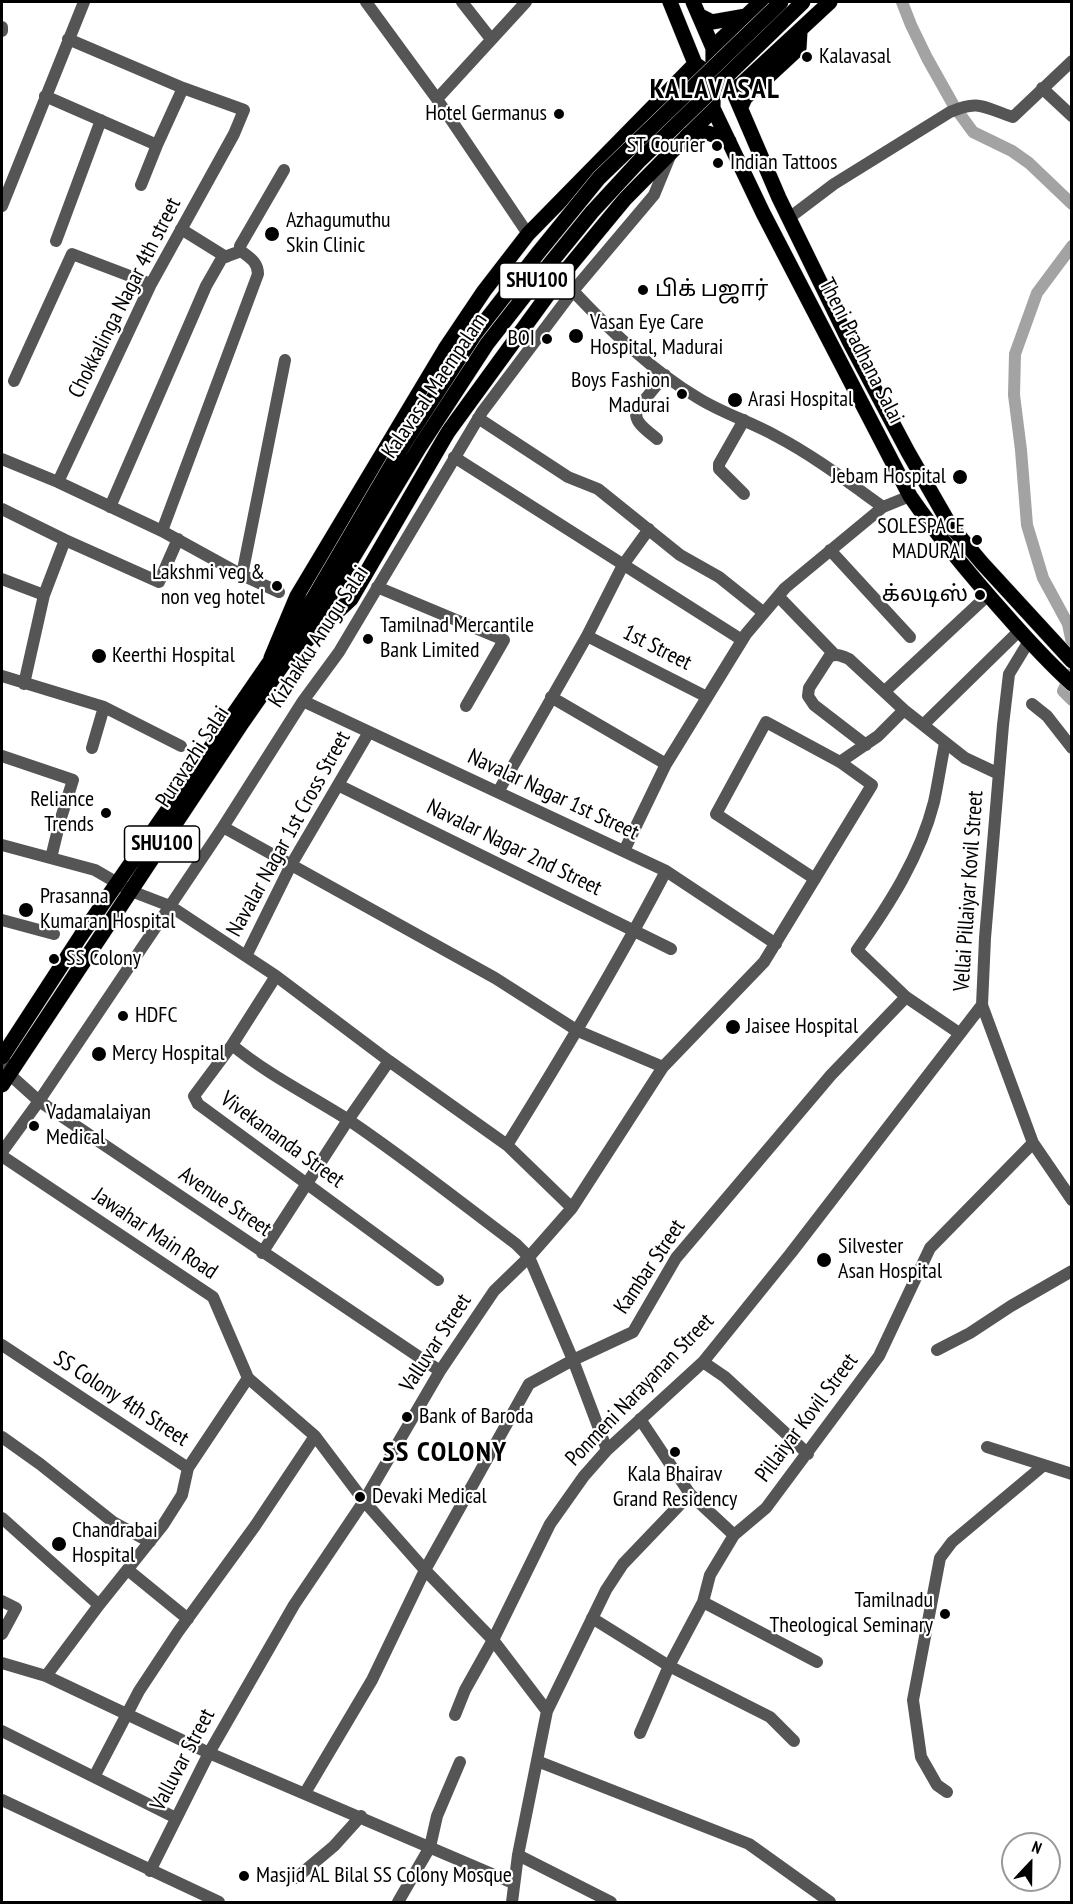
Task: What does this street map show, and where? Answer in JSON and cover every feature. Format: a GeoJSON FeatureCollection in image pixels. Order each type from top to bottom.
{"type":"FeatureCollection","features":[{"type":"Feature","properties":{"kind":"main road","name":"Theni Pradhana Salai"},"geometry":{"type":"LineString","coordinates":[[670,2],[713,110],[763,213],[910,496],[930,526],[988,595],[1067,680]]}},
{"type":"Feature","properties":{"kind":"main road","name":"Theni Pradhana Salai"},"geometry":{"type":"LineString","coordinates":[[693,2],[789,218],[849,341],[908,452],[950,525],[1071,660]]}},
{"type":"Feature","properties":{"kind":"main road"},"geometry":{"type":"LineString","coordinates":[[288,658],[351,599],[448,432],[563,274],[625,200],[713,110],[713,47],[761,2]]}},
{"type":"Feature","properties":{"kind":"main road","name":"Kalavasal Maempalam"},"geometry":{"type":"LineString","coordinates":[[319,602],[405,442],[475,334],[599,178],[781,2]]}},
{"type":"Feature","properties":{"kind":"main road","name":"Kalavasal Maempalam"},"geometry":{"type":"LineString","coordinates":[[319,602],[487,344],[544,271],[592,212],[640,160],[803,2]]}},
{"type":"Feature","properties":{"kind":"main road"},"geometry":{"type":"LineString","coordinates":[[272,658],[297,596],[385,448],[445,349],[484,291],[528,234],[695,64],[734,92],[830,2]]}},
{"type":"Feature","properties":{"kind":"main road"},"geometry":{"type":"LineString","coordinates":[[700,16],[712,22],[746,16]]}},
{"type":"Feature","properties":{"kind":"main road"},"geometry":{"type":"LineString","coordinates":[[619,142],[624,122],[679,68],[683,48],[681,30]]}},
{"type":"Feature","properties":{"kind":"main road"},"geometry":{"type":"LineString","coordinates":[[741,107],[745,98],[799,48],[800,31]]}},
{"type":"Feature","properties":{"kind":"main road"},"geometry":{"type":"LineString","coordinates":[[687,135],[708,133],[729,141]]}},
{"type":"Feature","properties":{"kind":"main road","name":"Puravazhi Salai"},"geometry":{"type":"LineString","coordinates":[[5,1079],[240,726],[288,658],[319,602]]}},
{"type":"Feature","properties":{"kind":"main road","name":"Puravazhi Salai"},"geometry":{"type":"LineString","coordinates":[[2,1056],[117,882],[272,658],[319,602]]}},
{"type":"Feature","properties":{"kind":"street"},"geometry":{"type":"LineString","coordinates":[[2,206],[84,2]]}},
{"type":"Feature","properties":{"kind":"street"},"geometry":{"type":"LineString","coordinates":[[366,2],[437,99],[528,234]]}},
{"type":"Feature","properties":{"kind":"street"},"geometry":{"type":"LineString","coordinates":[[462,2],[491,39]]}},
{"type":"Feature","properties":{"kind":"street"},"geometry":{"type":"LineString","coordinates":[[437,99],[526,2]]}},
{"type":"Feature","properties":{"kind":"street"},"geometry":{"type":"LineString","coordinates":[[68,39],[183,88],[141,184]]}},
{"type":"Feature","properties":{"kind":"street"},"geometry":{"type":"LineString","coordinates":[[789,218],[834,184],[965,105],[976,104],[1013,117],[1071,61]]}},
{"type":"Feature","properties":{"kind":"street","name":"Chokkalinga Nagar 4th street"},"geometry":{"type":"LineString","coordinates":[[58,482],[151,284],[234,134],[244,110],[183,88]]}},
{"type":"Feature","properties":{"kind":"street"},"geometry":{"type":"LineString","coordinates":[[1042,88],[1071,116]]}},
{"type":"Feature","properties":{"kind":"street"},"geometry":{"type":"LineString","coordinates":[[45,96],[157,145]]}},
{"type":"Feature","properties":{"kind":"street"},"geometry":{"type":"LineString","coordinates":[[56,241],[101,120]]}},
{"type":"Feature","properties":{"kind":"street","name":"Kizhakku Anugu Salai"},"geometry":{"type":"LineString","coordinates":[[2,1154],[223,827],[303,701],[339,652],[478,418],[573,291],[654,195],[674,149]]}},
{"type":"Feature","properties":{"kind":"street"},"geometry":{"type":"LineString","coordinates":[[162,531],[258,274],[258,267],[241,251],[240,246],[284,170]]}},
{"type":"Feature","properties":{"kind":"street"},"geometry":{"type":"LineString","coordinates":[[181,229],[226,256]]}},
{"type":"Feature","properties":{"kind":"street"},"geometry":{"type":"LineString","coordinates":[[110,507],[206,286],[222,258],[241,251]]}},
{"type":"Feature","properties":{"kind":"street"},"geometry":{"type":"LineString","coordinates":[[14,381],[72,254],[151,284]]}},
{"type":"Feature","properties":{"kind":"street"},"geometry":{"type":"LineString","coordinates":[[573,291],[600,320],[665,375],[698,398],[776,435],[832,470],[883,507]]}},
{"type":"Feature","properties":{"kind":"street"},"geometry":{"type":"LineString","coordinates":[[242,575],[285,360]]}},
{"type":"Feature","properties":{"kind":"street"},"geometry":{"type":"LineString","coordinates":[[657,439],[636,419],[635,414],[665,375]]}},
{"type":"Feature","properties":{"kind":"street"},"geometry":{"type":"LineString","coordinates":[[478,418],[568,477],[598,489],[680,555],[719,577],[764,613]]}},
{"type":"Feature","properties":{"kind":"street"},"geometry":{"type":"LineString","coordinates":[[744,420],[719,464],[719,469],[744,494]]}},
{"type":"Feature","properties":{"kind":"street"},"geometry":{"type":"LineString","coordinates":[[454,457],[742,640]]}},
{"type":"Feature","properties":{"kind":"street"},"geometry":{"type":"LineString","coordinates":[[2,459],[58,482],[162,531],[242,575],[279,592]]}},
{"type":"Feature","properties":{"kind":"street"},"geometry":{"type":"LineString","coordinates":[[624,851],[666,765],[742,640],[785,588],[883,507],[910,496]]}},
{"type":"Feature","properties":{"kind":"street"},"geometry":{"type":"LineString","coordinates":[[2,509],[159,582],[178,539]]}},
{"type":"Feature","properties":{"kind":"street"},"geometry":{"type":"LineString","coordinates":[[498,792],[587,636],[623,565],[649,529]]}},
{"type":"Feature","properties":{"kind":"street"},"geometry":{"type":"LineString","coordinates":[[24,684],[44,595],[65,540]]}},
{"type":"Feature","properties":{"kind":"street"},"geometry":{"type":"LineString","coordinates":[[830,550],[910,637]]}},
{"type":"Feature","properties":{"kind":"street"},"geometry":{"type":"LineString","coordinates":[[2,579],[44,595]]}},
{"type":"Feature","properties":{"kind":"street"},"geometry":{"type":"LineString","coordinates":[[377,587],[504,640],[466,706]]}},
{"type":"Feature","properties":{"kind":"street"},"geometry":{"type":"LineString","coordinates":[[885,691],[988,595]]}},
{"type":"Feature","properties":{"kind":"street"},"geometry":{"type":"LineString","coordinates":[[778,596],[834,654],[849,659],[904,710],[964,758],[999,774]]}},
{"type":"Feature","properties":{"kind":"street","name":"1st Street"},"geometry":{"type":"LineString","coordinates":[[587,636],[708,697]]}},
{"type":"Feature","properties":{"kind":"street"},"geometry":{"type":"LineString","coordinates":[[923,725],[1024,636]]}},
{"type":"Feature","properties":{"kind":"street","name":"Vellai Pillaiyar Kovil Street"},"geometry":{"type":"LineString","coordinates":[[1024,636],[1009,674],[999,774],[982,1005],[1033,1143],[1071,1200]]}},
{"type":"Feature","properties":{"kind":"street"},"geometry":{"type":"LineString","coordinates":[[834,654],[829,657],[809,688],[808,696],[814,705],[866,744]]}},
{"type":"Feature","properties":{"kind":"street"},"geometry":{"type":"LineString","coordinates":[[2,676],[104,707],[181,746]]}},
{"type":"Feature","properties":{"kind":"street"},"geometry":{"type":"LineString","coordinates":[[551,698],[666,765]]}},
{"type":"Feature","properties":{"kind":"street","name":"Navalar Nagar 1st Street"},"geometry":{"type":"LineString","coordinates":[[303,701],[666,871],[776,944]]}},
{"type":"Feature","properties":{"kind":"street"},"geometry":{"type":"LineString","coordinates":[[1032,704],[1047,716],[1071,748]]}},
{"type":"Feature","properties":{"kind":"street"},"geometry":{"type":"LineString","coordinates":[[92,748],[104,707]]}},
{"type":"Feature","properties":{"kind":"street"},"geometry":{"type":"LineString","coordinates":[[815,879],[716,814],[766,722],[840,762],[878,736],[904,710]]}},
{"type":"Feature","properties":{"kind":"street","name":"Navalar Nagar 1st Cross Street"},"geometry":{"type":"LineString","coordinates":[[246,956],[291,865],[369,732]]}},
{"type":"Feature","properties":{"kind":"street"},"geometry":{"type":"LineString","coordinates":[[945,743],[933,804],[913,859],[890,903],[857,950],[906,997],[959,1033]]}},
{"type":"Feature","properties":{"kind":"street"},"geometry":{"type":"LineString","coordinates":[[2,756],[74,780],[60,821],[51,858]]}},
{"type":"Feature","properties":{"kind":"street","name":"Valluvar Street"},"geometry":{"type":"LineString","coordinates":[[150,1870],[209,1753],[294,1605],[364,1501],[440,1371],[494,1291],[529,1257],[572,1208],[663,1067],[764,962],[776,944],[872,785],[840,762]]}},
{"type":"Feature","properties":{"kind":"street","name":"Navalar Nagar 2nd Street"},"geometry":{"type":"LineString","coordinates":[[338,785],[670,949]]}},
{"type":"Feature","properties":{"kind":"street"},"geometry":{"type":"LineString","coordinates":[[223,827],[495,978],[578,1031],[663,1067]]}},
{"type":"Feature","properties":{"kind":"street"},"geometry":{"type":"LineString","coordinates":[[2,845],[95,870],[131,891],[170,906],[276,976],[389,1061],[507,1145],[572,1208]]}},
{"type":"Feature","properties":{"kind":"street"},"geometry":{"type":"LineString","coordinates":[[507,1145],[578,1031],[666,871]]}},
{"type":"Feature","properties":{"kind":"street"},"geometry":{"type":"LineString","coordinates":[[2,920],[54,934]]}},
{"type":"Feature","properties":{"kind":"street","name":"Vivekananda Street"},"geometry":{"type":"LineString","coordinates":[[276,976],[232,1045],[194,1096],[198,1104],[438,1280]]}},
{"type":"Feature","properties":{"kind":"street","name":"Kambar Street"},"geometry":{"type":"LineString","coordinates":[[305,1793],[372,1680],[425,1570],[529,1384],[633,1332],[676,1258],[831,1075],[906,997]]}},
{"type":"Feature","properties":{"kind":"street","name":"Ponmeni Narayanan Street"},"geometry":{"type":"LineString","coordinates":[[455,1715],[465,1690],[550,1524],[584,1476],[607,1450],[703,1362],[791,1253],[982,1005]]}},
{"type":"Feature","properties":{"kind":"street"},"geometry":{"type":"LineString","coordinates":[[232,1045],[247,1058],[348,1120],[516,1244],[529,1257],[573,1360],[607,1450]]}},
{"type":"Feature","properties":{"kind":"street"},"geometry":{"type":"LineString","coordinates":[[2,1056],[5,1079]]}},
{"type":"Feature","properties":{"kind":"street"},"geometry":{"type":"LineString","coordinates":[[262,1253],[389,1061]]}},
{"type":"Feature","properties":{"kind":"street","name":"Avenue Street"},"geometry":{"type":"LineString","coordinates":[[5,1079],[440,1371]]}},
{"type":"Feature","properties":{"kind":"street","name":"Pillaiyar Kovil Street"},"geometry":{"type":"LineString","coordinates":[[640,1734],[669,1666],[703,1602],[710,1575],[734,1535],[766,1508],[879,1356],[930,1248],[1033,1143]]}},
{"type":"Feature","properties":{"kind":"street","name":"Jawahar Main Road"},"geometry":{"type":"LineString","coordinates":[[2,1154],[213,1298],[248,1378],[315,1436],[364,1501],[425,1570],[492,1640],[548,1711]]}},
{"type":"Feature","properties":{"kind":"street"},"geometry":{"type":"LineString","coordinates":[[937,1350],[970,1333],[1071,1271]]}},
{"type":"Feature","properties":{"kind":"street","name":"SS Colony 4th Street"},"geometry":{"type":"LineString","coordinates":[[2,1345],[188,1468],[248,1378]]}},
{"type":"Feature","properties":{"kind":"street"},"geometry":{"type":"LineString","coordinates":[[703,1362],[725,1377],[808,1454]]}},
{"type":"Feature","properties":{"kind":"street"},"geometry":{"type":"LineString","coordinates":[[640,1419],[690,1494],[734,1535]]}},
{"type":"Feature","properties":{"kind":"street"},"geometry":{"type":"LineString","coordinates":[[94,1777],[139,1690],[255,1526],[315,1436]]}},
{"type":"Feature","properties":{"kind":"street"},"geometry":{"type":"LineString","coordinates":[[2,1437],[113,1522],[150,1542]]}},
{"type":"Feature","properties":{"kind":"street"},"geometry":{"type":"LineString","coordinates":[[987,1447],[1071,1474]]}},
{"type":"Feature","properties":{"kind":"street"},"geometry":{"type":"LineString","coordinates":[[947,1792],[937,1785],[921,1757],[913,1700],[940,1558],[952,1542],[1044,1465]]}},
{"type":"Feature","properties":{"kind":"street"},"geometry":{"type":"LineString","coordinates":[[46,1676],[150,1542],[182,1495],[188,1468]]}},
{"type":"Feature","properties":{"kind":"street"},"geometry":{"type":"LineString","coordinates":[[512,1902],[518,1855],[548,1711],[606,1590],[623,1564],[690,1494]]}},
{"type":"Feature","properties":{"kind":"street"},"geometry":{"type":"LineString","coordinates":[[2,1518],[99,1605]]}},
{"type":"Feature","properties":{"kind":"street"},"geometry":{"type":"LineString","coordinates":[[128,1570],[188,1619]]}},
{"type":"Feature","properties":{"kind":"street"},"geometry":{"type":"LineString","coordinates":[[2,1601],[15,1608],[2,1634]]}},
{"type":"Feature","properties":{"kind":"street"},"geometry":{"type":"LineString","coordinates":[[703,1602],[817,1662]]}},
{"type":"Feature","properties":{"kind":"street"},"geometry":{"type":"LineString","coordinates":[[592,1618],[669,1666],[770,1717],[794,1741]]}},
{"type":"Feature","properties":{"kind":"street"},"geometry":{"type":"LineString","coordinates":[[2,1663],[46,1676],[209,1753],[361,1816],[513,1883]]}},
{"type":"Feature","properties":{"kind":"street"},"geometry":{"type":"LineString","coordinates":[[2,1731],[176,1818]]}},
{"type":"Feature","properties":{"kind":"street"},"geometry":{"type":"LineString","coordinates":[[537,1761],[749,1844],[830,1902]]}},
{"type":"Feature","properties":{"kind":"street"},"geometry":{"type":"LineString","coordinates":[[398,1902],[430,1847],[437,1816],[460,1762]]}},
{"type":"Feature","properties":{"kind":"street"},"geometry":{"type":"LineString","coordinates":[[2,1800],[219,1902]]}},
{"type":"Feature","properties":{"kind":"street"},"geometry":{"type":"LineString","coordinates":[[296,1878],[333,1846],[361,1816]]}},
{"type":"Feature","properties":{"kind":"street"},"geometry":{"type":"LineString","coordinates":[[518,1855],[611,1902]]}},
{"type":"Feature","properties":{"kind":"waterway"},"geometry":{"type":"LineString","coordinates":[[902,2],[927,58],[954,106],[973,132],[1012,151],[1029,163],[1072,204]]}},
{"type":"Feature","properties":{"kind":"waterway"},"geometry":{"type":"LineString","coordinates":[[1072,246],[1037,293],[1015,354],[1014,395],[1027,525],[1043,578],[1068,624],[1072,643]]}},
{"type":"Feature","properties":{"kind":"waterway"},"geometry":{"type":"LineString","coordinates":[[1071,674],[1063,691],[1072,700]]}},
{"type":"Feature","properties":{"kind":"place","name":"Kalavasal"},"geometry":{"type":"Point","coordinates":[807,57]}},
{"type":"Feature","properties":{"kind":"place","name":"Hotel Germanus"},"geometry":{"type":"Point","coordinates":[559,114]}},
{"type":"Feature","properties":{"kind":"place","name":"ST Courier"},"geometry":{"type":"Point","coordinates":[717,146]}},
{"type":"Feature","properties":{"kind":"place","name":"Indian Tattoos"},"geometry":{"type":"Point","coordinates":[718,163]}},
{"type":"Feature","properties":{"kind":"place","name":"Azhagumuthu Skin Clinic"},"geometry":{"type":"Point","coordinates":[272,234]}},
{"type":"Feature","properties":{"kind":"place","name":"பிக் பஜார்"},"geometry":{"type":"Point","coordinates":[643,290]}},
{"type":"Feature","properties":{"kind":"place","name":"Vasan Eye Care Hospital, Madurai"},"geometry":{"type":"Point","coordinates":[576,336]}},
{"type":"Feature","properties":{"kind":"place","name":"BOI"},"geometry":{"type":"Point","coordinates":[547,339]}},
{"type":"Feature","properties":{"kind":"place","name":"Boys Fashion Madurai"},"geometry":{"type":"Point","coordinates":[682,394]}},
{"type":"Feature","properties":{"kind":"place","name":"Arasi Hospital"},"geometry":{"type":"Point","coordinates":[735,400]}},
{"type":"Feature","properties":{"kind":"place","name":"Jebam Hospital"},"geometry":{"type":"Point","coordinates":[960,477]}},
{"type":"Feature","properties":{"kind":"place","name":"SOLESPACE MADURAI"},"geometry":{"type":"Point","coordinates":[977,540]}},
{"type":"Feature","properties":{"kind":"place","name":"Lakshmi veg & non veg hotel"},"geometry":{"type":"Point","coordinates":[277,586]}},
{"type":"Feature","properties":{"kind":"place","name":"க்லடிஸ்"},"geometry":{"type":"Point","coordinates":[980,595]}},
{"type":"Feature","properties":{"kind":"place","name":"Tamilnad Mercantile Bank Limited"},"geometry":{"type":"Point","coordinates":[368,639]}},
{"type":"Feature","properties":{"kind":"place","name":"Keerthi Hospital"},"geometry":{"type":"Point","coordinates":[99,656]}},
{"type":"Feature","properties":{"kind":"place","name":"Reliance Trends"},"geometry":{"type":"Point","coordinates":[106,813]}},
{"type":"Feature","properties":{"kind":"place","name":"Prasanna Kumaran Hospital"},"geometry":{"type":"Point","coordinates":[26,910]}},
{"type":"Feature","properties":{"kind":"place","name":"SS Colony"},"geometry":{"type":"Point","coordinates":[54,959]}},
{"type":"Feature","properties":{"kind":"place","name":"HDFC"},"geometry":{"type":"Point","coordinates":[123,1016]}},
{"type":"Feature","properties":{"kind":"place","name":"Jaisee Hospital"},"geometry":{"type":"Point","coordinates":[733,1027]}},
{"type":"Feature","properties":{"kind":"place","name":"Mercy Hospital"},"geometry":{"type":"Point","coordinates":[99,1054]}},
{"type":"Feature","properties":{"kind":"place","name":"Vadamalaiyan Medical"},"geometry":{"type":"Point","coordinates":[34,1126]}},
{"type":"Feature","properties":{"kind":"place","name":"Silvester Asan Hospital"},"geometry":{"type":"Point","coordinates":[824,1260]}},
{"type":"Feature","properties":{"kind":"place","name":"Bank of Baroda"},"geometry":{"type":"Point","coordinates":[407,1417]}},
{"type":"Feature","properties":{"kind":"place","name":"Kala Bhairav Grand Residency"},"geometry":{"type":"Point","coordinates":[675,1452]}},
{"type":"Feature","properties":{"kind":"place","name":"Devaki Medical"},"geometry":{"type":"Point","coordinates":[360,1497]}},
{"type":"Feature","properties":{"kind":"place","name":"Chandrabai Hospital"},"geometry":{"type":"Point","coordinates":[59,1544]}},
{"type":"Feature","properties":{"kind":"place","name":"Tamilnadu Theological Seminary"},"geometry":{"type":"Point","coordinates":[945,1614]}},
{"type":"Feature","properties":{"kind":"place","name":"Masjid AL Bilal SS Colony Mosque"},"geometry":{"type":"Point","coordinates":[244,1876]}},
{"type":"Feature","properties":{"kind":"district","name":"KALAVASAL"},"geometry":{"type":"Point","coordinates":[715,90]}},
{"type":"Feature","properties":{"kind":"district","name":"SS COLONY"},"geometry":{"type":"Point","coordinates":[445,1453]}}]}
